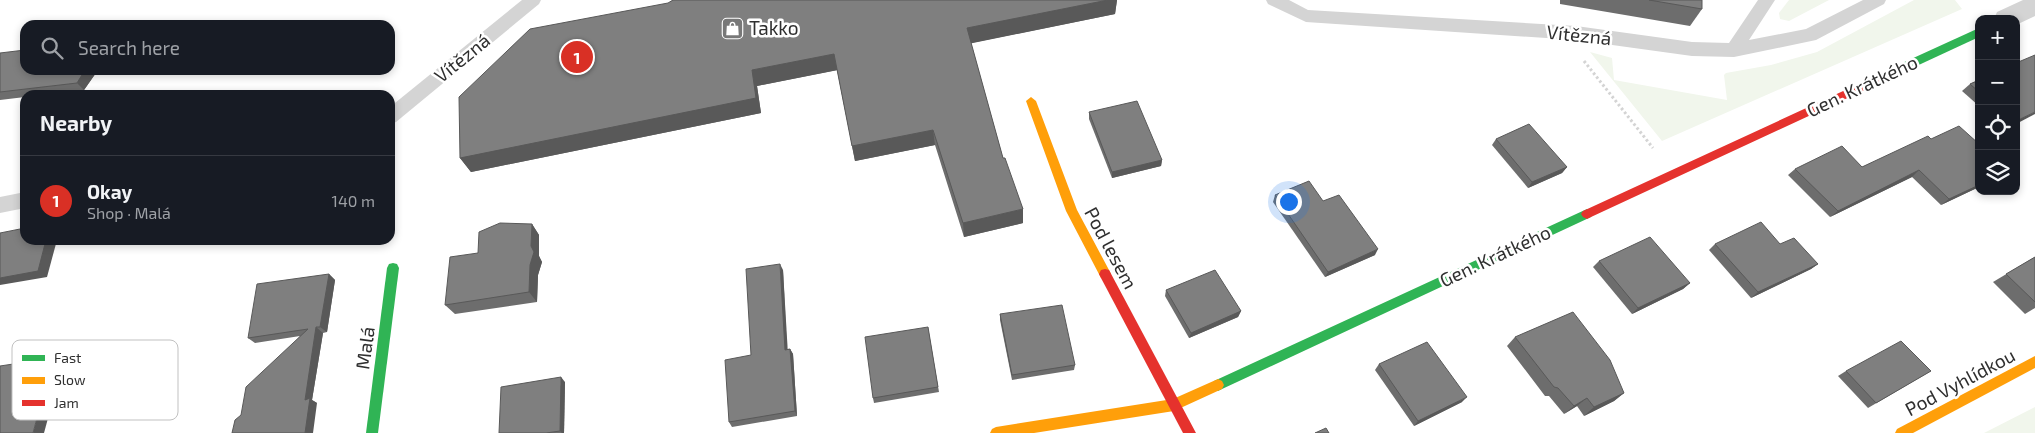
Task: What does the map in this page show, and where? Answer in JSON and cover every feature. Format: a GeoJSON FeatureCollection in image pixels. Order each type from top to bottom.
{"type":"FeatureCollection","features":[{"type":"Feature","properties":{"kind":"street"},"geometry":{"type":"LineString","coordinates":[[2014,15],[2035,5]]}},
{"type":"Feature","properties":{"kind":"street","name":"Gen. Krátkého"},"geometry":{"type":"LineString","coordinates":[[996,433],[1174,405],[1975,34]]}},
{"type":"Feature","properties":{"kind":"street","name":"Pod lesem"},"geometry":{"type":"LineString","coordinates":[[1031,101],[1072,212],[1190,433]]}},
{"type":"Feature","properties":{"kind":"street","name":"Malá"},"geometry":{"type":"LineString","coordinates":[[372,433],[393,268]]}},
{"type":"Feature","properties":{"kind":"street","name":"Pod Vyhlídkou"},"geometry":{"type":"LineString","coordinates":[[1901,433],[2035,362]]}},
{"type":"Feature","properties":{"kind":"lane","name":"Vítězná"},"geometry":{"type":"LineString","coordinates":[[395,113],[533,0]]}},
{"type":"Feature","properties":{"kind":"lane","name":"Vítězná"},"geometry":{"type":"LineString","coordinates":[[1274,0],[1306,16],[1560,32],[1692,49],[1734,50],[1763,46],[1810,35],[1878,0]]}},
{"type":"Feature","properties":{"kind":"lane"},"geometry":{"type":"LineString","coordinates":[[1734,50],[1766,0]]}},
{"type":"Feature","properties":{"kind":"lane"},"geometry":{"type":"LineString","coordinates":[[0,205],[20,201]]}},
{"type":"Feature","properties":{"kind":"path"},"geometry":{"type":"LineString","coordinates":[[1560,32],[1673,174]]}},
{"type":"Feature","properties":{"kind":"shaded area"},"geometry":{"type":"Polygon","coordinates":[[[1789,0],[1829,0],[1789,21],[1780,19],[1779,13],[1789,0]]]}},
{"type":"Feature","properties":{"kind":"shaded area"},"geometry":{"type":"Polygon","coordinates":[[[1914,0],[1955,0],[1962,9],[1662,141],[1590,52],[1612,58],[1614,80],[1727,100],[1724,75],[1726,73],[1771,65],[1817,52],[1914,0]]]}},
{"type":"Feature","properties":{"kind":"shaded area"},"geometry":{"type":"Polygon","coordinates":[[[2035,407],[2035,433],[1984,433],[2035,407]]]}},
{"type":"Feature","properties":{"kind":"building"},"geometry":{"type":"Polygon","coordinates":[[[673,0],[1108,0],[967,28],[1003,158],[1005,158],[1023,209],[963,223],[933,130],[852,146],[834,54],[752,70],[756,98],[460,158],[459,97],[530,29],[668,3],[673,0]]]}},
{"type":"Feature","properties":{"kind":"building"},"geometry":{"type":"Polygon","coordinates":[[[1649,0],[1702,0],[1702,9],[1649,0]]]}},
{"type":"Feature","properties":{"kind":"building"},"geometry":{"type":"Polygon","coordinates":[[[20,51],[20,75],[82,75],[77,83],[0,92],[0,53],[20,51]]]}},
{"type":"Feature","properties":{"kind":"building"},"geometry":{"type":"Polygon","coordinates":[[[2035,55],[2035,112],[2020,119],[2020,105],[2020,61],[2035,55]]]}},
{"type":"Feature","properties":{"kind":"building"},"geometry":{"type":"Polygon","coordinates":[[[1975,82],[1975,88],[1970,84],[1975,82]]]}},
{"type":"Feature","properties":{"kind":"building"},"geometry":{"type":"Polygon","coordinates":[[[1137,101],[1162,160],[1112,172],[1089,112],[1137,101]]]}},
{"type":"Feature","properties":{"kind":"building"},"geometry":{"type":"Polygon","coordinates":[[[1529,124],[1567,167],[1532,182],[1496,139],[1529,124]]]}},
{"type":"Feature","properties":{"kind":"building"},"geometry":{"type":"Polygon","coordinates":[[[1959,126],[1975,140],[1975,187],[1949,199],[1919,170],[1838,211],[1795,169],[1842,146],[1862,167],[1928,136],[1931,139],[1959,126]]]}},
{"type":"Feature","properties":{"kind":"building"},"geometry":{"type":"Polygon","coordinates":[[[1309,181],[1323,201],[1339,195],[1378,249],[1328,272],[1275,195],[1309,181]]]}},
{"type":"Feature","properties":{"kind":"building"},"geometry":{"type":"Polygon","coordinates":[[[1761,222],[1780,244],[1794,238],[1818,264],[1758,292],[1715,244],[1761,222]]]}},
{"type":"Feature","properties":{"kind":"building"},"geometry":{"type":"Polygon","coordinates":[[[500,223],[532,224],[531,246],[534,252],[530,265],[529,292],[445,305],[450,257],[478,253],[479,232],[500,223]]]}},
{"type":"Feature","properties":{"kind":"building"},"geometry":{"type":"Polygon","coordinates":[[[20,229],[20,245],[45,245],[38,271],[0,278],[0,233],[20,229]]]}},
{"type":"Feature","properties":{"kind":"building"},"geometry":{"type":"Polygon","coordinates":[[[1650,237],[1690,283],[1638,308],[1599,261],[1650,237]]]}},
{"type":"Feature","properties":{"kind":"building"},"geometry":{"type":"Polygon","coordinates":[[[2035,257],[2035,302],[2006,274],[2035,257]]]}},
{"type":"Feature","properties":{"kind":"building"},"geometry":{"type":"Polygon","coordinates":[[[780,264],[785,350],[790,349],[795,411],[729,422],[725,360],[751,355],[746,269],[780,264]]]}},
{"type":"Feature","properties":{"kind":"building"},"geometry":{"type":"Polygon","coordinates":[[[1215,270],[1241,311],[1191,333],[1166,290],[1215,270]]]}},
{"type":"Feature","properties":{"kind":"building"},"geometry":{"type":"Polygon","coordinates":[[[329,274],[320,327],[316,327],[305,400],[310,398],[305,433],[232,433],[235,420],[241,415],[246,387],[308,329],[248,338],[257,284],[329,274]]]}},
{"type":"Feature","properties":{"kind":"building"},"geometry":{"type":"Polygon","coordinates":[[[1062,305],[1075,365],[1012,375],[1000,314],[1062,305]]]}},
{"type":"Feature","properties":{"kind":"building"},"geometry":{"type":"Polygon","coordinates":[[[1573,312],[1610,360],[1624,393],[1594,407],[1587,398],[1574,406],[1558,388],[1554,387],[1515,337],[1573,312]]]}},
{"type":"Feature","properties":{"kind":"building"},"geometry":{"type":"Polygon","coordinates":[[[928,327],[938,387],[873,398],[865,337],[928,327]]]}},
{"type":"Feature","properties":{"kind":"building"},"geometry":{"type":"Polygon","coordinates":[[[1901,341],[1931,371],[1876,403],[1846,371],[1901,341]]]}},
{"type":"Feature","properties":{"kind":"building"},"geometry":{"type":"Polygon","coordinates":[[[1427,342],[1467,397],[1418,421],[1379,364],[1427,342]]]}},
{"type":"Feature","properties":{"kind":"building"},"geometry":{"type":"Polygon","coordinates":[[[12,364],[12,420],[36,420],[33,433],[0,433],[0,366],[12,364]]]}},
{"type":"Feature","properties":{"kind":"building"},"geometry":{"type":"Polygon","coordinates":[[[561,377],[560,431],[546,433],[499,433],[501,387],[561,377]]]}},
{"type":"Feature","properties":{"kind":"building"},"geometry":{"type":"Polygon","coordinates":[[[1326,428],[1329,433],[1315,433],[1326,428]]]}},
{"type":"Feature","properties":{"kind":"traffic: fast"},"geometry":{"type":"LineString","coordinates":[[1891,73],[1975,34]]}},
{"type":"Feature","properties":{"kind":"traffic: fast"},"geometry":{"type":"LineString","coordinates":[[1218,385],[1587,214]]}},
{"type":"Feature","properties":{"kind":"traffic: fast"},"geometry":{"type":"LineString","coordinates":[[372,433],[393,268]]}},
{"type":"Feature","properties":{"kind":"traffic: slow"},"geometry":{"type":"LineString","coordinates":[[1031,101],[1072,211],[1105,274]]}},
{"type":"Feature","properties":{"kind":"traffic: slow"},"geometry":{"type":"LineString","coordinates":[[1901,433],[2035,362]]}},
{"type":"Feature","properties":{"kind":"traffic: slow"},"geometry":{"type":"LineString","coordinates":[[996,433],[1174,405],[1218,385]]}},
{"type":"Feature","properties":{"kind":"traffic: jam"},"geometry":{"type":"LineString","coordinates":[[1587,214],[1891,73]]}},
{"type":"Feature","properties":{"kind":"traffic: jam"},"geometry":{"type":"LineString","coordinates":[[1105,274],[1190,433]]}},
{"type":"Feature","properties":{"kind":"place","name":"Takko"},"geometry":{"type":"Point","coordinates":[733,28]}},
{"type":"Feature","properties":{"kind":"place","name":"Okay"},"geometry":{"type":"Point","coordinates":[577,57]}}]}
